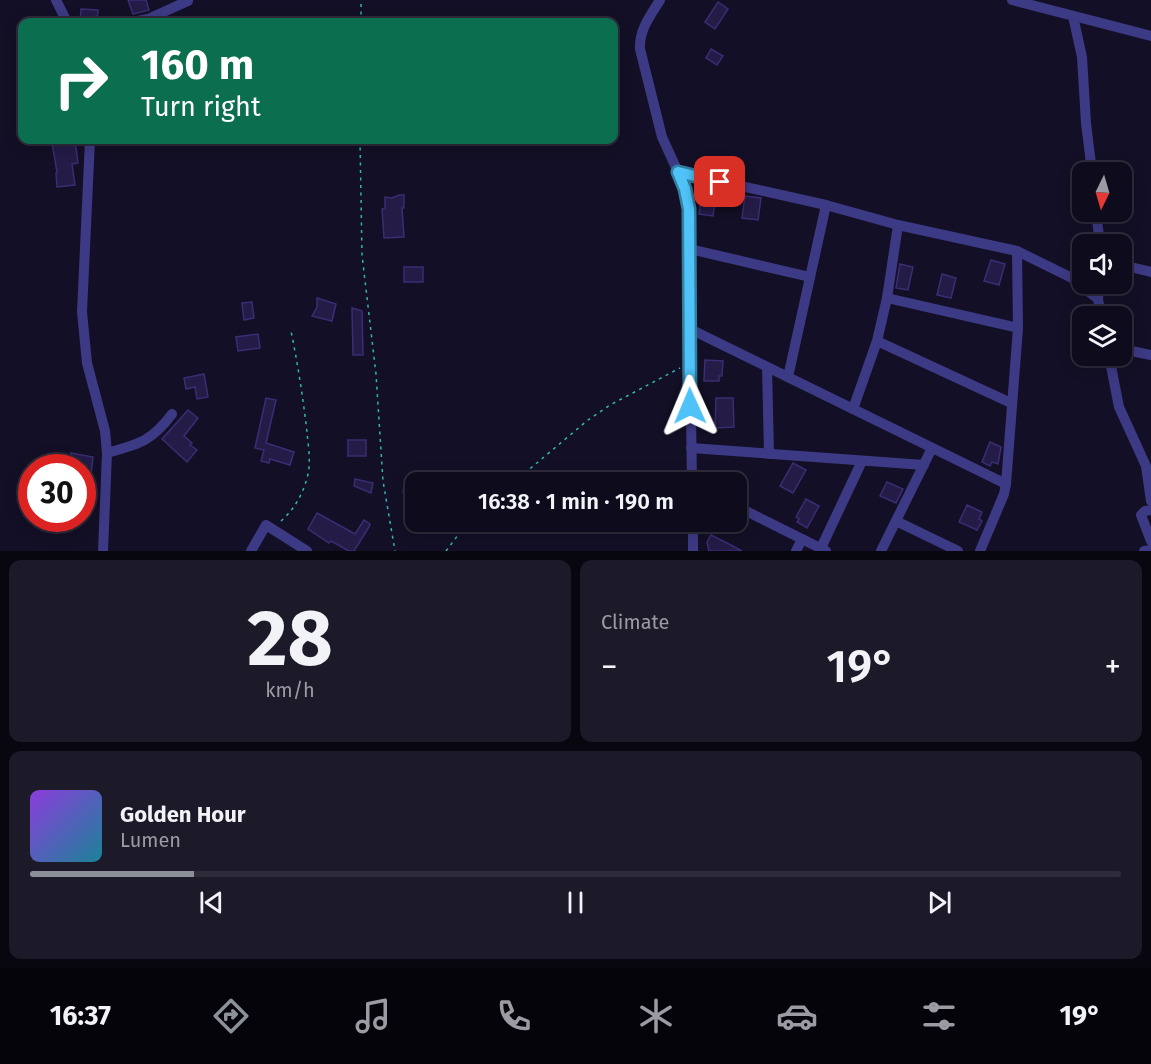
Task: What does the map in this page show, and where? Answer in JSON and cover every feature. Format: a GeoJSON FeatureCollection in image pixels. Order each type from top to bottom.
{"type":"FeatureCollection","features":[{"type":"Feature","properties":{"kind":"street"},"geometry":{"type":"LineString","coordinates":[[56,0],[65,18]]}},
{"type":"Feature","properties":{"kind":"street"},"geometry":{"type":"LineString","coordinates":[[660,0],[644,26],[640,49],[659,128],[688,201],[692,472]]}},
{"type":"Feature","properties":{"kind":"street"},"geometry":{"type":"LineString","coordinates":[[1012,0],[1151,36]]}},
{"type":"Feature","properties":{"kind":"street"},"geometry":{"type":"LineString","coordinates":[[155,18],[188,1]]}},
{"type":"Feature","properties":{"kind":"street"},"geometry":{"type":"LineString","coordinates":[[1073,16],[1083,57],[1086,123],[1091,162]]}},
{"type":"Feature","properties":{"kind":"street"},"geometry":{"type":"LineString","coordinates":[[90,144],[82,312],[87,363],[105,431],[107,453],[103,551]]}},
{"type":"Feature","properties":{"kind":"street"},"geometry":{"type":"LineString","coordinates":[[678,172],[1017,251],[1072,278],[1098,298]]}},
{"type":"Feature","properties":{"kind":"street"},"geometry":{"type":"LineString","coordinates":[[788,377],[826,205]]}},
{"type":"Feature","properties":{"kind":"street"},"geometry":{"type":"LineString","coordinates":[[853,409],[877,340],[887,298],[898,225]]}},
{"type":"Feature","properties":{"kind":"street"},"geometry":{"type":"LineString","coordinates":[[690,249],[810,277]]}},
{"type":"Feature","properties":{"kind":"street"},"geometry":{"type":"LineString","coordinates":[[980,551],[1006,484],[1018,328],[1017,251]]}},
{"type":"Feature","properties":{"kind":"street"},"geometry":{"type":"LineString","coordinates":[[1132,267],[1151,272]]}},
{"type":"Feature","properties":{"kind":"street"},"geometry":{"type":"LineString","coordinates":[[1099,294],[1099,306]]}},
{"type":"Feature","properties":{"kind":"street"},"geometry":{"type":"LineString","coordinates":[[887,298],[1018,328]]}},
{"type":"Feature","properties":{"kind":"street"},"geometry":{"type":"LineString","coordinates":[[690,329],[1006,484]]}},
{"type":"Feature","properties":{"kind":"street"},"geometry":{"type":"LineString","coordinates":[[877,340],[1011,403]]}},
{"type":"Feature","properties":{"kind":"street"},"geometry":{"type":"LineString","coordinates":[[1132,351],[1151,355]]}},
{"type":"Feature","properties":{"kind":"street"},"geometry":{"type":"LineString","coordinates":[[1110,366],[1119,407],[1146,466],[1151,501]]}},
{"type":"Feature","properties":{"kind":"street"},"geometry":{"type":"LineString","coordinates":[[767,367],[769,454]]}},
{"type":"Feature","properties":{"kind":"street"},"geometry":{"type":"LineString","coordinates":[[107,453],[147,440],[160,430],[172,414]]}},
{"type":"Feature","properties":{"kind":"street"},"geometry":{"type":"LineString","coordinates":[[691,448],[924,465]]}},
{"type":"Feature","properties":{"kind":"street"},"geometry":{"type":"LineString","coordinates":[[881,551],[932,448]]}},
{"type":"Feature","properties":{"kind":"street"},"geometry":{"type":"LineString","coordinates":[[747,512],[823,550],[862,461]]}},
{"type":"Feature","properties":{"kind":"street"},"geometry":{"type":"LineString","coordinates":[[1151,510],[1141,515],[1151,541]]}},
{"type":"Feature","properties":{"kind":"street"},"geometry":{"type":"LineString","coordinates":[[896,521],[958,551]]}},
{"type":"Feature","properties":{"kind":"street"},"geometry":{"type":"LineString","coordinates":[[251,551],[266,525],[307,551]]}},
{"type":"Feature","properties":{"kind":"street"},"geometry":{"type":"LineString","coordinates":[[693,532],[693,551]]}},
{"type":"Feature","properties":{"kind":"street"},"geometry":{"type":"LineString","coordinates":[[796,551],[802,539]]}},
{"type":"Feature","properties":{"kind":"street"},"geometry":{"type":"LineString","coordinates":[[1144,551],[1151,550]]}},
{"type":"Feature","properties":{"kind":"path"},"geometry":{"type":"LineString","coordinates":[[361,0],[361,18]]}},
{"type":"Feature","properties":{"kind":"path"},"geometry":{"type":"LineString","coordinates":[[360,144],[362,255],[376,374],[383,481],[395,551]]}},
{"type":"Feature","properties":{"kind":"path"},"geometry":{"type":"LineString","coordinates":[[266,525],[281,521],[292,511],[309,471],[301,378],[291,331]]}},
{"type":"Feature","properties":{"kind":"path"},"geometry":{"type":"LineString","coordinates":[[526,472],[588,420],[610,405],[689,363]]}},
{"type":"Feature","properties":{"kind":"path"},"geometry":{"type":"LineString","coordinates":[[446,551],[460,532]]}},
{"type":"Feature","properties":{"kind":"building"},"geometry":{"type":"Polygon","coordinates":[[[128,0],[146,0],[149,10],[133,14],[128,0]]]}},
{"type":"Feature","properties":{"kind":"building"},"geometry":{"type":"Polygon","coordinates":[[[718,2],[728,9],[715,29],[705,22],[718,2]]]}},
{"type":"Feature","properties":{"kind":"building"},"geometry":{"type":"Polygon","coordinates":[[[81,9],[98,10],[97,18],[80,18],[81,9]]]}},
{"type":"Feature","properties":{"kind":"building"},"geometry":{"type":"Polygon","coordinates":[[[711,49],[723,56],[717,65],[706,58],[711,49]]]}},
{"type":"Feature","properties":{"kind":"building"},"geometry":{"type":"Polygon","coordinates":[[[52,144],[76,144],[78,163],[72,164],[75,185],[57,187],[52,144]]]}},
{"type":"Feature","properties":{"kind":"building"},"geometry":{"type":"Polygon","coordinates":[[[702,192],[716,194],[713,216],[699,214],[702,192]]]}},
{"type":"Feature","properties":{"kind":"building"},"geometry":{"type":"Polygon","coordinates":[[[404,195],[404,208],[402,208],[404,237],[384,238],[382,209],[385,208],[385,197],[392,198],[404,195]]]}},
{"type":"Feature","properties":{"kind":"building"},"geometry":{"type":"Polygon","coordinates":[[[745,196],[761,198],[758,220],[742,218],[745,196]]]}},
{"type":"Feature","properties":{"kind":"building"},"geometry":{"type":"Polygon","coordinates":[[[991,260],[1005,264],[999,285],[984,281],[991,260]]]}},
{"type":"Feature","properties":{"kind":"building"},"geometry":{"type":"Polygon","coordinates":[[[900,264],[913,267],[908,290],[896,288],[900,264]]]}},
{"type":"Feature","properties":{"kind":"building"},"geometry":{"type":"Polygon","coordinates":[[[404,267],[423,267],[423,282],[404,282],[404,267]]]}},
{"type":"Feature","properties":{"kind":"building"},"geometry":{"type":"Polygon","coordinates":[[[942,274],[956,278],[951,298],[937,295],[942,274]]]}},
{"type":"Feature","properties":{"kind":"building"},"geometry":{"type":"Polygon","coordinates":[[[317,298],[336,304],[332,321],[312,316],[317,307],[317,298]]]}},
{"type":"Feature","properties":{"kind":"building"},"geometry":{"type":"Polygon","coordinates":[[[252,302],[254,318],[244,320],[242,303],[252,302]]]}},
{"type":"Feature","properties":{"kind":"building"},"geometry":{"type":"Polygon","coordinates":[[[352,308],[362,311],[363,355],[353,355],[352,308]]]}},
{"type":"Feature","properties":{"kind":"building"},"geometry":{"type":"Polygon","coordinates":[[[258,334],[260,348],[238,351],[236,337],[258,334]]]}},
{"type":"Feature","properties":{"kind":"building"},"geometry":{"type":"Polygon","coordinates":[[[705,360],[723,361],[722,376],[719,376],[719,381],[704,381],[705,360]]]}},
{"type":"Feature","properties":{"kind":"building"},"geometry":{"type":"Polygon","coordinates":[[[204,374],[208,397],[197,399],[195,387],[186,389],[184,378],[204,374]]]}},
{"type":"Feature","properties":{"kind":"building"},"geometry":{"type":"Polygon","coordinates":[[[266,398],[276,400],[266,443],[294,452],[290,465],[270,459],[269,463],[261,461],[264,450],[255,448],[266,398]]]}},
{"type":"Feature","properties":{"kind":"building"},"geometry":{"type":"Polygon","coordinates":[[[716,398],[733,398],[734,427],[715,428],[716,398]]]}},
{"type":"Feature","properties":{"kind":"building"},"geometry":{"type":"Polygon","coordinates":[[[188,410],[198,418],[184,436],[197,450],[187,462],[162,439],[188,410]]]}},
{"type":"Feature","properties":{"kind":"building"},"geometry":{"type":"Polygon","coordinates":[[[348,440],[366,440],[366,456],[348,456],[348,440]]]}},
{"type":"Feature","properties":{"kind":"building"},"geometry":{"type":"Polygon","coordinates":[[[990,442],[1001,447],[998,464],[992,462],[990,466],[982,462],[990,442]]]}},
{"type":"Feature","properties":{"kind":"building"},"geometry":{"type":"Polygon","coordinates":[[[793,463],[806,470],[793,493],[780,486],[793,463]]]}},
{"type":"Feature","properties":{"kind":"building"},"geometry":{"type":"Polygon","coordinates":[[[355,479],[373,483],[371,493],[354,486],[355,479]]]}},
{"type":"Feature","properties":{"kind":"building"},"geometry":{"type":"Polygon","coordinates":[[[887,482],[903,489],[896,503],[880,496],[887,482]]]}},
{"type":"Feature","properties":{"kind":"building"},"geometry":{"type":"Polygon","coordinates":[[[806,499],[819,506],[807,528],[797,522],[799,519],[796,517],[806,499]]]}},
{"type":"Feature","properties":{"kind":"building"},"geometry":{"type":"Polygon","coordinates":[[[967,505],[982,512],[979,519],[982,521],[977,530],[959,522],[967,505]]]}},
{"type":"Feature","properties":{"kind":"building"},"geometry":{"type":"Polygon","coordinates":[[[317,513],[355,534],[364,520],[370,524],[354,551],[349,551],[331,541],[329,543],[308,529],[317,513]]]}},
{"type":"Feature","properties":{"kind":"building"},"geometry":{"type":"Polygon","coordinates":[[[711,535],[742,551],[709,551],[707,542],[711,535]]]}},
{"type":"Feature","properties":{"kind":"route"},"geometry":{"type":"LineString","coordinates":[[690,406],[689,209],[685,189],[678,172],[720,182]]}}]}
